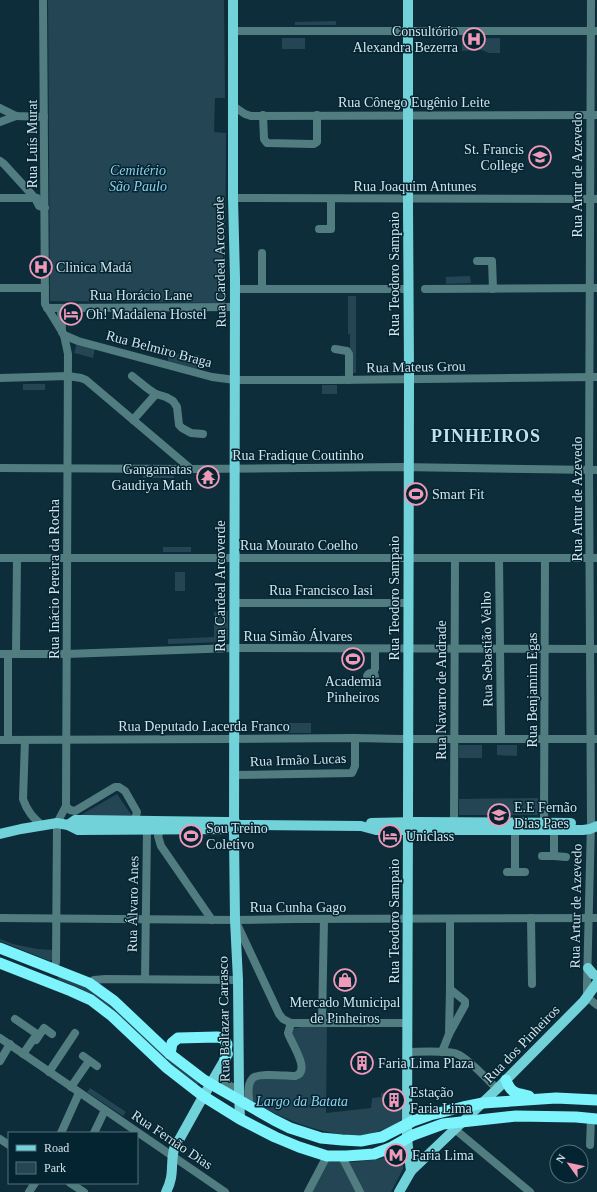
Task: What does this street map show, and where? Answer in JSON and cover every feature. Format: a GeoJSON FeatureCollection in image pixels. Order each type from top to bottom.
{"type":"FeatureCollection","features":[{"type":"Feature","properties":{"kind":"highway"},"geometry":{"type":"LineString","coordinates":[[0,948],[89,983],[114,1001],[170,1054],[212,1081],[239,1096],[250,1107],[290,1128],[321,1138],[361,1141],[377,1138],[430,1115],[463,1106],[532,1099],[556,1098],[597,1100]]}},
{"type":"Feature","properties":{"kind":"highway"},"geometry":{"type":"LineString","coordinates":[[0,960],[45,977],[52,975],[54,969]]}},
{"type":"Feature","properties":{"kind":"highway"},"geometry":{"type":"LineString","coordinates":[[0,963],[91,1000],[112,1016],[168,1068],[203,1096],[283,1141],[327,1156],[374,1154],[434,1127],[516,1116],[594,1119]]}},
{"type":"Feature","properties":{"kind":"highway"},"geometry":{"type":"LineString","coordinates":[[170,1054],[172,1043],[178,1038],[217,1037],[223,1038],[228,1044],[225,1060]]}},
{"type":"Feature","properties":{"kind":"highway"},"geometry":{"type":"LineString","coordinates":[[506,1080],[509,1087],[514,1092],[528,1096],[532,1099]]}},
{"type":"Feature","properties":{"kind":"main road","name":"Rua Cardeal Arcoverde"},"geometry":{"type":"LineString","coordinates":[[233,0],[233,198],[235,289],[235,920]]}},
{"type":"Feature","properties":{"kind":"main road","name":"Rua Teodoro Sampaio"},"geometry":{"type":"LineString","coordinates":[[408,0],[409,385],[407,1139],[411,1171]]}},
{"type":"Feature","properties":{"kind":"main road"},"geometry":{"type":"LineString","coordinates":[[74,825],[135,820],[236,825],[361,826],[372,823],[408,826],[515,830],[554,830],[593,826]]}},
{"type":"Feature","properties":{"kind":"main road"},"geometry":{"type":"LineString","coordinates":[[408,826],[454,822],[544,822],[593,826]]}},
{"type":"Feature","properties":{"kind":"main road"},"geometry":{"type":"LineString","coordinates":[[0,834],[57,823],[147,830],[236,825]]}},
{"type":"Feature","properties":{"kind":"main road","name":"Rua Baltazar Carrasco"},"geometry":{"type":"LineString","coordinates":[[235,920],[238,980],[240,1118]]}},
{"type":"Feature","properties":{"kind":"main road"},"geometry":{"type":"LineString","coordinates":[[588,968],[597,976]]}},
{"type":"Feature","properties":{"kind":"main road","name":"Rua dos Pinheiros"},"geometry":{"type":"LineString","coordinates":[[411,1171],[455,1125],[483,1104],[498,1089],[587,997],[597,983]]}},
{"type":"Feature","properties":{"kind":"main road"},"geometry":{"type":"LineString","coordinates":[[166,1192],[173,1172],[173,1155],[178,1140],[238,1035]]}},
{"type":"Feature","properties":{"kind":"main road"},"geometry":{"type":"LineString","coordinates":[[399,1192],[411,1171]]}},
{"type":"Feature","properties":{"kind":"street","name":"Rua Luís Murat"},"geometry":{"type":"LineString","coordinates":[[43,0],[45,198],[42,207],[45,228],[45,288]]}},
{"type":"Feature","properties":{"kind":"street","name":"Rua Artur de Azevedo"},"geometry":{"type":"LineString","coordinates":[[587,997],[593,918],[594,739],[594,31],[591,0]]}},
{"type":"Feature","properties":{"kind":"street"},"geometry":{"type":"LineString","coordinates":[[233,31],[594,31]]}},
{"type":"Feature","properties":{"kind":"street","name":"Rua Cônego Eugênio Leite"},"geometry":{"type":"LineString","coordinates":[[233,106],[248,115],[263,116],[594,115]]}},
{"type":"Feature","properties":{"kind":"street"},"geometry":{"type":"LineString","coordinates":[[0,108],[16,116]]}},
{"type":"Feature","properties":{"kind":"street"},"geometry":{"type":"LineString","coordinates":[[263,116],[264,139],[267,143],[314,144],[317,142],[317,115]]}},
{"type":"Feature","properties":{"kind":"street"},"geometry":{"type":"LineString","coordinates":[[0,122],[16,116],[44,117]]}},
{"type":"Feature","properties":{"kind":"street"},"geometry":{"type":"LineString","coordinates":[[0,161],[42,207]]}},
{"type":"Feature","properties":{"kind":"street"},"geometry":{"type":"LineString","coordinates":[[0,198],[45,198]]}},
{"type":"Feature","properties":{"kind":"street","name":"Rua Joaquim Antunes"},"geometry":{"type":"LineString","coordinates":[[233,198],[593,199]]}},
{"type":"Feature","properties":{"kind":"street"},"geometry":{"type":"LineString","coordinates":[[319,229],[331,229],[331,198]]}},
{"type":"Feature","properties":{"kind":"street"},"geometry":{"type":"LineString","coordinates":[[262,253],[262,289]]}},
{"type":"Feature","properties":{"kind":"street"},"geometry":{"type":"LineString","coordinates":[[477,261],[492,261],[493,289]]}},
{"type":"Feature","properties":{"kind":"street"},"geometry":{"type":"LineString","coordinates":[[0,288],[45,288]]}},
{"type":"Feature","properties":{"kind":"street","name":"Rua Inácio Pereira da Rocha"},"geometry":{"type":"LineString","coordinates":[[45,288],[45,304],[63,334]]}},
{"type":"Feature","properties":{"kind":"street"},"geometry":{"type":"LineString","coordinates":[[425,288],[594,288]]}},
{"type":"Feature","properties":{"kind":"street"},"geometry":{"type":"LineString","coordinates":[[235,289],[408,289]]}},
{"type":"Feature","properties":{"kind":"street","name":"Rua Horácio Lane"},"geometry":{"type":"LineString","coordinates":[[47,308],[235,307]]}},
{"type":"Feature","properties":{"kind":"street","name":"Rua Inácio Pereira da Rocha"},"geometry":{"type":"LineString","coordinates":[[57,823],[66,806],[67,740],[66,654],[68,376],[67,348],[63,334],[61,308]]}},
{"type":"Feature","properties":{"kind":"street","name":"Rua Belmiro Braga"},"geometry":{"type":"LineString","coordinates":[[63,334],[78,341],[212,377],[234,380]]}},
{"type":"Feature","properties":{"kind":"street"},"geometry":{"type":"LineString","coordinates":[[67,348],[72,343],[78,341]]}},
{"type":"Feature","properties":{"kind":"street"},"geometry":{"type":"LineString","coordinates":[[335,349],[344,350],[349,354],[349,380]]}},
{"type":"Feature","properties":{"kind":"street"},"geometry":{"type":"LineString","coordinates":[[0,378],[68,376],[81,378],[91,383],[132,420],[191,469]]}},
{"type":"Feature","properties":{"kind":"street"},"geometry":{"type":"LineString","coordinates":[[132,376],[151,392],[173,401],[177,407],[179,425],[182,428],[191,433],[203,434]]}},
{"type":"Feature","properties":{"kind":"street","name":"Rua Mateus Grou"},"geometry":{"type":"LineString","coordinates":[[234,380],[594,377]]}},
{"type":"Feature","properties":{"kind":"street"},"geometry":{"type":"LineString","coordinates":[[132,420],[156,394]]}},
{"type":"Feature","properties":{"kind":"street","name":"Rua Fradique Coutinho"},"geometry":{"type":"LineString","coordinates":[[0,468],[191,469],[408,467],[593,470]]}},
{"type":"Feature","properties":{"kind":"street","name":"Rua Mourato Coelho"},"geometry":{"type":"LineString","coordinates":[[0,558],[17,562],[67,558],[593,558]]}},
{"type":"Feature","properties":{"kind":"street","name":"Rua Navarro de Andrade"},"geometry":{"type":"LineString","coordinates":[[454,558],[454,822]]}},
{"type":"Feature","properties":{"kind":"street","name":"Rua Sebastião Velho"},"geometry":{"type":"LineString","coordinates":[[499,558],[501,739]]}},
{"type":"Feature","properties":{"kind":"street","name":"Rua Benjamim Egas"},"geometry":{"type":"LineString","coordinates":[[544,822],[545,558]]}},
{"type":"Feature","properties":{"kind":"street"},"geometry":{"type":"LineString","coordinates":[[4,740],[17,562]]}},
{"type":"Feature","properties":{"kind":"street","name":"Rua Francisco Iasi"},"geometry":{"type":"LineString","coordinates":[[234,603],[408,603]]}},
{"type":"Feature","properties":{"kind":"street","name":"Rua Simão Álvares"},"geometry":{"type":"LineString","coordinates":[[10,652],[66,654],[234,648],[594,648]]}},
{"type":"Feature","properties":{"kind":"street"},"geometry":{"type":"LineString","coordinates":[[373,673],[375,669],[375,649]]}},
{"type":"Feature","properties":{"kind":"street","name":"Rua Deputado Lacerda Franco"},"geometry":{"type":"LineString","coordinates":[[4,740],[355,738],[594,739]]}},
{"type":"Feature","properties":{"kind":"street","name":"Rua Irmão Lucas"},"geometry":{"type":"LineString","coordinates":[[234,775],[352,773],[355,766],[355,738]]}},
{"type":"Feature","properties":{"kind":"street"},"geometry":{"type":"LineString","coordinates":[[25,740],[23,798],[33,818],[43,826]]}},
{"type":"Feature","properties":{"kind":"street"},"geometry":{"type":"LineString","coordinates":[[66,806],[72,811],[78,810],[119,787],[125,791],[137,812],[135,820]]}},
{"type":"Feature","properties":{"kind":"street"},"geometry":{"type":"LineString","coordinates":[[74,825],[75,814],[78,810]]}},
{"type":"Feature","properties":{"kind":"street"},"geometry":{"type":"LineString","coordinates":[[54,969],[56,962],[57,823]]}},
{"type":"Feature","properties":{"kind":"street"},"geometry":{"type":"LineString","coordinates":[[161,829],[158,836],[162,848],[212,920]]}},
{"type":"Feature","properties":{"kind":"street","name":"Rua Álvaro Anes"},"geometry":{"type":"LineString","coordinates":[[145,979],[147,830]]}},
{"type":"Feature","properties":{"kind":"street"},"geometry":{"type":"LineString","coordinates":[[515,830],[511,872],[525,872]]}},
{"type":"Feature","properties":{"kind":"street"},"geometry":{"type":"LineString","coordinates":[[554,830],[554,856]]}},
{"type":"Feature","properties":{"kind":"street"},"geometry":{"type":"LineString","coordinates":[[147,847],[162,848]]}},
{"type":"Feature","properties":{"kind":"street"},"geometry":{"type":"LineString","coordinates":[[542,856],[566,857]]}},
{"type":"Feature","properties":{"kind":"street","name":"Rua Cunha Gago"},"geometry":{"type":"LineString","coordinates":[[0,918],[212,920],[593,918]]}},
{"type":"Feature","properties":{"kind":"street"},"geometry":{"type":"LineString","coordinates":[[531,918],[532,984]]}},
{"type":"Feature","properties":{"kind":"street"},"geometry":{"type":"LineString","coordinates":[[322,1023],[324,919]]}},
{"type":"Feature","properties":{"kind":"street"},"geometry":{"type":"LineString","coordinates":[[446,1052],[450,989],[450,919]]}},
{"type":"Feature","properties":{"kind":"street","name":"Rua Cardeal Arcoverde"},"geometry":{"type":"LineString","coordinates":[[235,920],[279,1014],[282,1019],[291,1023]]}},
{"type":"Feature","properties":{"kind":"street"},"geometry":{"type":"LineString","coordinates":[[89,983],[99,979],[238,980]]}},
{"type":"Feature","properties":{"kind":"street"},"geometry":{"type":"LineString","coordinates":[[447,1038],[463,1010],[465,1002],[450,989]]}},
{"type":"Feature","properties":{"kind":"street"},"geometry":{"type":"LineString","coordinates":[[587,997],[597,1005]]}},
{"type":"Feature","properties":{"kind":"street"},"geometry":{"type":"LineString","coordinates":[[16,1019],[37,1034],[24,1055]]}},
{"type":"Feature","properties":{"kind":"street"},"geometry":{"type":"LineString","coordinates":[[250,1107],[249,1085],[252,1079],[256,1076],[295,1076],[302,1071],[303,1068],[301,1061],[288,1033],[291,1023],[407,1023]]}},
{"type":"Feature","properties":{"kind":"street"},"geometry":{"type":"LineString","coordinates":[[24,1055],[44,1028],[52,1034]]}},
{"type":"Feature","properties":{"kind":"street"},"geometry":{"type":"LineString","coordinates":[[49,1072],[75,1034]]}},
{"type":"Feature","properties":{"kind":"street","name":"Rua Fernão Dias"},"geometry":{"type":"LineString","coordinates":[[0,1038],[79,1093],[173,1155],[224,1192]]}},
{"type":"Feature","properties":{"kind":"street"},"geometry":{"type":"LineString","coordinates":[[0,1061],[10,1044]]}},
{"type":"Feature","properties":{"kind":"street"},"geometry":{"type":"LineString","coordinates":[[407,1052],[446,1052],[458,1054],[464,1057],[498,1089]]}},
{"type":"Feature","properties":{"kind":"street"},"geometry":{"type":"LineString","coordinates":[[71,1087],[86,1059],[97,1066]]}},
{"type":"Feature","properties":{"kind":"street"},"geometry":{"type":"LineString","coordinates":[[61,1132],[79,1093]]}},
{"type":"Feature","properties":{"kind":"street"},"geometry":{"type":"LineString","coordinates":[[94,1132],[105,1110]]}},
{"type":"Feature","properties":{"kind":"street"},"geometry":{"type":"LineString","coordinates":[[590,1145],[594,1119]]}},
{"type":"Feature","properties":{"kind":"street"},"geometry":{"type":"LineString","coordinates":[[455,1125],[520,1189],[530,1192]]}},
{"type":"Feature","properties":{"kind":"street"},"geometry":{"type":"LineString","coordinates":[[308,1192],[327,1156]]}},
{"type":"Feature","properties":{"kind":"street"},"geometry":{"type":"LineString","coordinates":[[342,1156],[360,1192]]}},
{"type":"Feature","properties":{"kind":"street"},"geometry":{"type":"LineString","coordinates":[[72,1184],[84,1192]]}},
{"type":"Feature","properties":{"kind":"green space","name":"Cemitério São Paulo"},"geometry":{"type":"Polygon","coordinates":[[[48,0],[224,0],[225,98],[215,98],[214,132],[226,133],[225,303],[50,301],[48,0]]]}},
{"type":"Feature","properties":{"kind":"green space"},"geometry":{"type":"Polygon","coordinates":[[[336,21],[336,25],[295,25],[295,22],[336,21]]]}},
{"type":"Feature","properties":{"kind":"green space"},"geometry":{"type":"Polygon","coordinates":[[[282,38],[305,38],[305,49],[282,49],[282,38]]]}},
{"type":"Feature","properties":{"kind":"green space"},"geometry":{"type":"Polygon","coordinates":[[[500,38],[500,53],[489,53],[482,50],[462,51],[462,39],[500,38]]]}},
{"type":"Feature","properties":{"kind":"green space"},"geometry":{"type":"Polygon","coordinates":[[[470,276],[471,283],[446,284],[446,277],[470,276]]]}},
{"type":"Feature","properties":{"kind":"green space"},"geometry":{"type":"Polygon","coordinates":[[[348,296],[356,296],[356,373],[350,373],[348,296]]]}},
{"type":"Feature","properties":{"kind":"green space"},"geometry":{"type":"Polygon","coordinates":[[[77,343],[95,348],[93,358],[74,353],[77,343]]]}},
{"type":"Feature","properties":{"kind":"green space"},"geometry":{"type":"Polygon","coordinates":[[[168,354],[199,355],[199,370],[168,361],[168,354]]]}},
{"type":"Feature","properties":{"kind":"green space"},"geometry":{"type":"Polygon","coordinates":[[[23,384],[45,384],[45,390],[23,390],[23,384]]]}},
{"type":"Feature","properties":{"kind":"green space"},"geometry":{"type":"Polygon","coordinates":[[[322,385],[337,385],[337,394],[322,394],[322,385]]]}},
{"type":"Feature","properties":{"kind":"green space"},"geometry":{"type":"Polygon","coordinates":[[[174,474],[174,478],[143,478],[143,475],[174,474]]]}},
{"type":"Feature","properties":{"kind":"green space"},"geometry":{"type":"Polygon","coordinates":[[[163,547],[191,547],[191,552],[163,552],[163,547]]]}},
{"type":"Feature","properties":{"kind":"green space"},"geometry":{"type":"Polygon","coordinates":[[[175,572],[185,572],[185,591],[175,591],[175,572]]]}},
{"type":"Feature","properties":{"kind":"green space"},"geometry":{"type":"Polygon","coordinates":[[[228,611],[228,639],[225,642],[168,644],[168,639],[214,637],[214,612],[228,611]]]}},
{"type":"Feature","properties":{"kind":"green space"},"geometry":{"type":"Polygon","coordinates":[[[289,723],[311,723],[311,733],[289,733],[289,723]]]}},
{"type":"Feature","properties":{"kind":"green space"},"geometry":{"type":"Polygon","coordinates":[[[459,745],[482,745],[482,758],[459,758],[459,745]]]}},
{"type":"Feature","properties":{"kind":"green space"},"geometry":{"type":"Polygon","coordinates":[[[497,745],[517,745],[517,756],[497,755],[497,745]]]}},
{"type":"Feature","properties":{"kind":"green space"},"geometry":{"type":"Polygon","coordinates":[[[117,794],[130,813],[134,816],[79,816],[117,794]]]}},
{"type":"Feature","properties":{"kind":"green space"},"geometry":{"type":"Polygon","coordinates":[[[538,798],[538,815],[459,815],[459,799],[538,798]]]}},
{"type":"Feature","properties":{"kind":"green space"},"geometry":{"type":"Polygon","coordinates":[[[0,939],[13,944],[37,949],[53,950],[52,959],[50,961],[0,941],[0,939]]]}},
{"type":"Feature","properties":{"kind":"green space"},"geometry":{"type":"Polygon","coordinates":[[[60,975],[83,985],[101,996],[199,1082],[196,1088],[90,995],[81,989],[57,979],[60,975]]]}},
{"type":"Feature","properties":{"kind":"green space","name":"Largo da Batata"},"geometry":{"type":"Polygon","coordinates":[[[301,1027],[327,1027],[326,1113],[371,1108],[372,1098],[381,1097],[381,1093],[402,1091],[403,1120],[388,1128],[371,1134],[360,1136],[332,1133],[301,1124],[252,1102],[251,1083],[253,1080],[300,1077],[304,1075],[304,1063],[296,1047],[291,1029],[301,1027]]]}},
{"type":"Feature","properties":{"kind":"green space"},"geometry":{"type":"Polygon","coordinates":[[[90,1088],[126,1112],[123,1116],[87,1092],[90,1088]]]}},
{"type":"Feature","properties":{"kind":"green space"},"geometry":{"type":"Polygon","coordinates":[[[403,1151],[403,1169],[391,1192],[304,1192],[320,1162],[354,1162],[380,1159],[403,1151]]]}},
{"type":"Feature","properties":{"kind":"place","name":"Consultório Alexandra Bezerra"},"geometry":{"type":"Point","coordinates":[474,39]}},
{"type":"Feature","properties":{"kind":"place","name":"St. Francis College"},"geometry":{"type":"Point","coordinates":[540,157]}},
{"type":"Feature","properties":{"kind":"place","name":"Clinica Madá"},"geometry":{"type":"Point","coordinates":[41,267]}},
{"type":"Feature","properties":{"kind":"place","name":"Oh! Madalena Hostel"},"geometry":{"type":"Point","coordinates":[71,314]}},
{"type":"Feature","properties":{"kind":"place","name":"Gangamatas Gaudiya Math"},"geometry":{"type":"Point","coordinates":[208,477]}},
{"type":"Feature","properties":{"kind":"place","name":"Smart Fit"},"geometry":{"type":"Point","coordinates":[416,494]}},
{"type":"Feature","properties":{"kind":"place","name":"Academia Pinheiros"},"geometry":{"type":"Point","coordinates":[353,659]}},
{"type":"Feature","properties":{"kind":"place","name":"E.E Fernão Dias Paes"},"geometry":{"type":"Point","coordinates":[499,815]}},
{"type":"Feature","properties":{"kind":"place","name":"Sou Treino Coletivo"},"geometry":{"type":"Point","coordinates":[191,836]}},
{"type":"Feature","properties":{"kind":"place","name":"Uniclass"},"geometry":{"type":"Point","coordinates":[390,836]}},
{"type":"Feature","properties":{"kind":"place","name":"Mercado Municipal de Pinheiros"},"geometry":{"type":"Point","coordinates":[345,980]}},
{"type":"Feature","properties":{"kind":"place","name":"Faria Lima Plaza"},"geometry":{"type":"Point","coordinates":[362,1063]}},
{"type":"Feature","properties":{"kind":"place","name":"Estação Faria Lima"},"geometry":{"type":"Point","coordinates":[394,1100]}},
{"type":"Feature","properties":{"kind":"place","name":"Faria Lima"},"geometry":{"type":"Point","coordinates":[396,1155]}},
{"type":"Feature","properties":{"kind":"district","name":"PINHEIROS"},"geometry":{"type":"Point","coordinates":[486,436]}}]}
